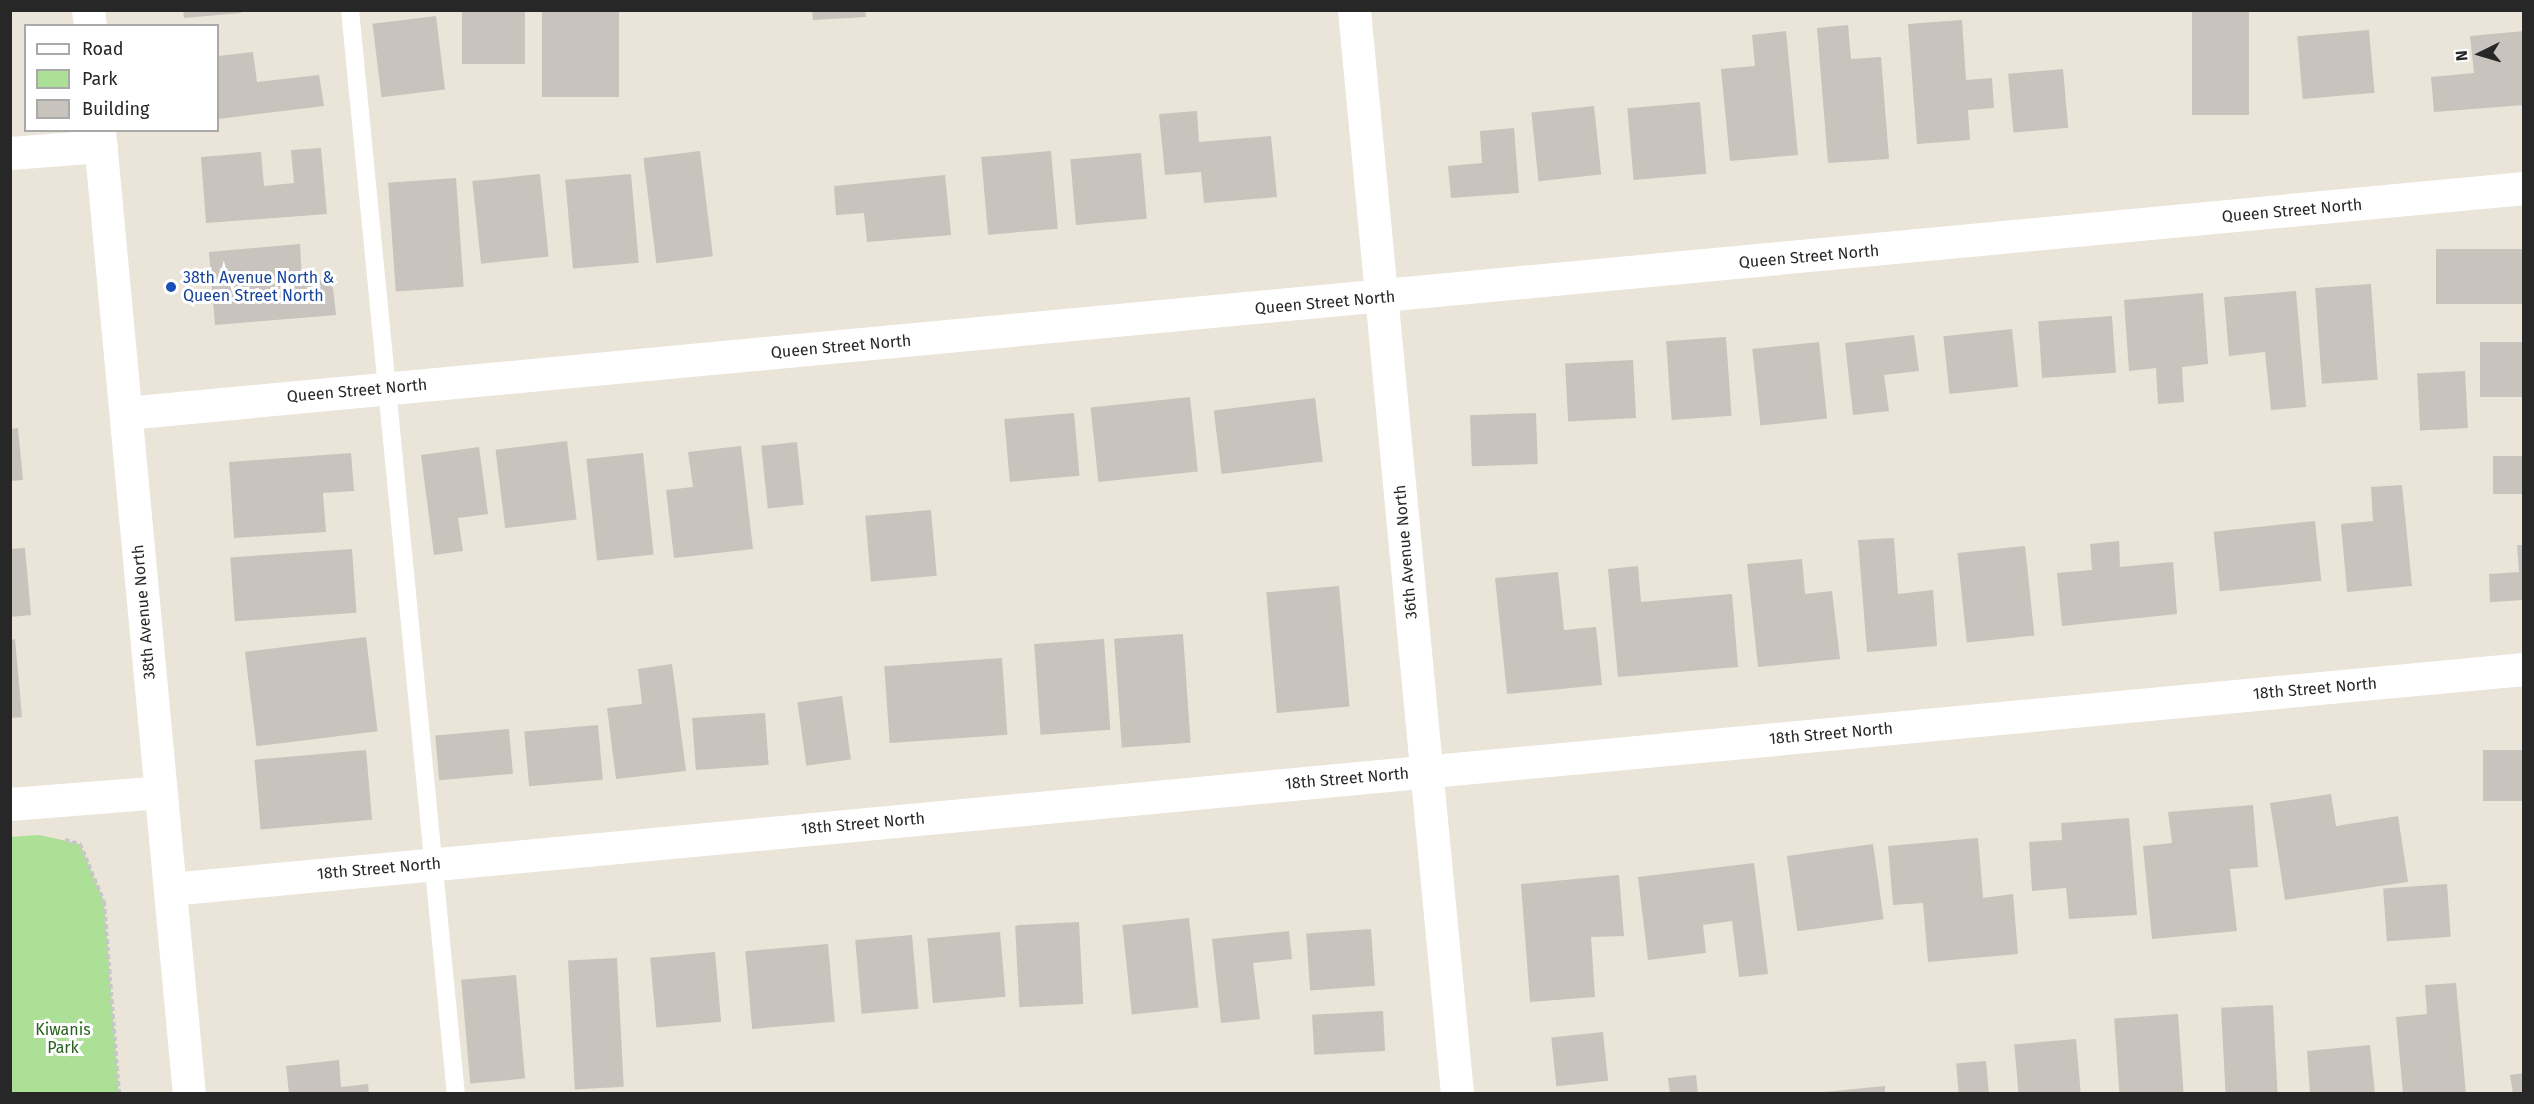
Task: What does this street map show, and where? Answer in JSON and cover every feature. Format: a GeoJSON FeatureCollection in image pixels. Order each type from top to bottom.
{"type":"FeatureCollection","features":[{"type":"Feature","properties":{"kind":"street","name":"36th Avenue North"},"geometry":{"type":"LineString","coordinates":[[1354,10],[1457,1094]]}},
{"type":"Feature","properties":{"kind":"street"},"geometry":{"type":"LineString","coordinates":[[10,153],[100,138]]}},
{"type":"Feature","properties":{"kind":"street","name":"38th Avenue North"},"geometry":{"type":"LineString","coordinates":[[100,138],[189,1094]]}},
{"type":"Feature","properties":{"kind":"street","name":"Queen Street North"},"geometry":{"type":"LineString","coordinates":[[126,413],[1382,298],[2523,189]]}},
{"type":"Feature","properties":{"kind":"street","name":"18th Street North"},"geometry":{"type":"LineString","coordinates":[[170,889],[2523,669]]}},
{"type":"Feature","properties":{"kind":"street"},"geometry":{"type":"LineString","coordinates":[[10,804],[161,792]]}},
{"type":"Feature","properties":{"kind":"lane"},"geometry":{"type":"LineString","coordinates":[[350,10],[456,1094]]}},
{"type":"Feature","properties":{"kind":"path"},"geometry":{"type":"LineString","coordinates":[[60,839],[80,843],[104,902],[119,1094]]}},
{"type":"Feature","properties":{"kind":"green space","name":"Kiwanis Park"},"geometry":{"type":"Polygon","coordinates":[[[39,835],[80,844],[104,902],[119,1093],[11,1093],[11,837],[39,835]]]}},
{"type":"Feature","properties":{"kind":"building"},"geometry":{"type":"Polygon","coordinates":[[[183,10],[241,10],[241,13],[184,18],[183,10]]]}},
{"type":"Feature","properties":{"kind":"building"},"geometry":{"type":"Polygon","coordinates":[[[462,10],[525,10],[525,64],[462,64],[462,10]]]}},
{"type":"Feature","properties":{"kind":"building"},"geometry":{"type":"Polygon","coordinates":[[[542,10],[619,10],[619,97],[542,97],[542,10]]]}},
{"type":"Feature","properties":{"kind":"building"},"geometry":{"type":"Polygon","coordinates":[[[812,10],[865,10],[866,17],[813,20],[812,10]]]}},
{"type":"Feature","properties":{"kind":"building"},"geometry":{"type":"Polygon","coordinates":[[[2192,10],[2249,10],[2249,115],[2192,115],[2192,10]]]}},
{"type":"Feature","properties":{"kind":"building"},"geometry":{"type":"Polygon","coordinates":[[[436,16],[445,89],[381,97],[372,24],[436,16]]]}},
{"type":"Feature","properties":{"kind":"building"},"geometry":{"type":"Polygon","coordinates":[[[1962,20],[1966,80],[1992,78],[1994,108],[1968,110],[1970,140],[1917,144],[1908,24],[1962,20]]]}},
{"type":"Feature","properties":{"kind":"building"},"geometry":{"type":"Polygon","coordinates":[[[1848,25],[1851,59],[1881,57],[1889,159],[1828,163],[1817,28],[1848,25]]]}},
{"type":"Feature","properties":{"kind":"building"},"geometry":{"type":"Polygon","coordinates":[[[2369,30],[2374,93],[2303,99],[2297,36],[2369,30]]]}},
{"type":"Feature","properties":{"kind":"building"},"geometry":{"type":"Polygon","coordinates":[[[1786,31],[1798,155],[1730,161],[1721,69],[1755,66],[1752,35],[1786,31]]]}},
{"type":"Feature","properties":{"kind":"building"},"geometry":{"type":"Polygon","coordinates":[[[2524,31],[2524,105],[2434,112],[2431,77],[2474,73],[2470,36],[2524,31]]]}},
{"type":"Feature","properties":{"kind":"building"},"geometry":{"type":"Polygon","coordinates":[[[253,52],[257,82],[319,75],[324,106],[219,119],[219,56],[253,52]]]}},
{"type":"Feature","properties":{"kind":"building"},"geometry":{"type":"Polygon","coordinates":[[[2063,69],[2068,128],[2013,133],[2008,74],[2063,69]]]}},
{"type":"Feature","properties":{"kind":"building"},"geometry":{"type":"Polygon","coordinates":[[[1700,102],[1706,174],[1634,180],[1627,108],[1700,102]]]}},
{"type":"Feature","properties":{"kind":"building"},"geometry":{"type":"Polygon","coordinates":[[[1594,106],[1601,175],[1539,181],[1531,113],[1594,106]]]}},
{"type":"Feature","properties":{"kind":"building"},"geometry":{"type":"Polygon","coordinates":[[[1197,111],[1199,142],[1271,136],[1277,197],[1204,203],[1201,172],[1165,175],[1159,114],[1197,111]]]}},
{"type":"Feature","properties":{"kind":"building"},"geometry":{"type":"Polygon","coordinates":[[[1514,128],[1519,193],[1451,198],[1448,166],[1482,163],[1480,131],[1514,128]]]}},
{"type":"Feature","properties":{"kind":"building"},"geometry":{"type":"Polygon","coordinates":[[[321,148],[327,214],[206,223],[201,157],[261,152],[264,186],[294,183],[291,150],[321,148]]]}},
{"type":"Feature","properties":{"kind":"building"},"geometry":{"type":"Polygon","coordinates":[[[700,151],[713,256],[656,263],[643,158],[700,151]]]}},
{"type":"Feature","properties":{"kind":"building"},"geometry":{"type":"Polygon","coordinates":[[[1051,151],[1058,229],[988,235],[981,157],[1051,151]]]}},
{"type":"Feature","properties":{"kind":"building"},"geometry":{"type":"Polygon","coordinates":[[[1141,153],[1147,219],[1076,225],[1070,159],[1141,153]]]}},
{"type":"Feature","properties":{"kind":"building"},"geometry":{"type":"Polygon","coordinates":[[[540,174],[549,257],[481,264],[472,181],[540,174]]]}},
{"type":"Feature","properties":{"kind":"building"},"geometry":{"type":"Polygon","coordinates":[[[631,174],[639,263],[573,268],[565,180],[631,174]]]}},
{"type":"Feature","properties":{"kind":"building"},"geometry":{"type":"Polygon","coordinates":[[[945,175],[951,235],[867,242],[864,213],[836,215],[834,186],[945,175]]]}},
{"type":"Feature","properties":{"kind":"building"},"geometry":{"type":"Polygon","coordinates":[[[456,178],[464,287],[396,291],[388,183],[456,178]]]}},
{"type":"Feature","properties":{"kind":"building"},"geometry":{"type":"Polygon","coordinates":[[[300,244],[302,281],[332,279],[336,315],[215,325],[209,252],[300,244]]]}},
{"type":"Feature","properties":{"kind":"building"},"geometry":{"type":"Polygon","coordinates":[[[2436,249],[2524,249],[2524,304],[2436,304],[2436,249]]]}},
{"type":"Feature","properties":{"kind":"building"},"geometry":{"type":"Polygon","coordinates":[[[2371,284],[2378,380],[2322,384],[2315,288],[2371,284]]]}},
{"type":"Feature","properties":{"kind":"building"},"geometry":{"type":"Polygon","coordinates":[[[2296,291],[2306,407],[2271,410],[2265,352],[2229,356],[2224,297],[2296,291]]]}},
{"type":"Feature","properties":{"kind":"building"},"geometry":{"type":"Polygon","coordinates":[[[2203,293],[2208,364],[2182,367],[2184,402],[2158,404],[2156,368],[2129,371],[2124,300],[2203,293]]]}},
{"type":"Feature","properties":{"kind":"building"},"geometry":{"type":"Polygon","coordinates":[[[2112,316],[2116,373],[2042,378],[2038,321],[2112,316]]]}},
{"type":"Feature","properties":{"kind":"building"},"geometry":{"type":"Polygon","coordinates":[[[2012,329],[2018,387],[1949,394],[1943,336],[2012,329]]]}},
{"type":"Feature","properties":{"kind":"building"},"geometry":{"type":"Polygon","coordinates":[[[1914,335],[1919,371],[1884,375],[1889,411],[1853,415],[1845,343],[1914,335]]]}},
{"type":"Feature","properties":{"kind":"building"},"geometry":{"type":"Polygon","coordinates":[[[1726,337],[1732,416],[1672,420],[1666,341],[1726,337]]]}},
{"type":"Feature","properties":{"kind":"building"},"geometry":{"type":"Polygon","coordinates":[[[1819,342],[1827,419],[1760,426],[1752,349],[1819,342]]]}},
{"type":"Feature","properties":{"kind":"building"},"geometry":{"type":"Polygon","coordinates":[[[2480,342],[2524,342],[2524,397],[2480,397],[2480,342]]]}},
{"type":"Feature","properties":{"kind":"building"},"geometry":{"type":"Polygon","coordinates":[[[1633,360],[1636,418],[1568,421],[1565,364],[1633,360]]]}},
{"type":"Feature","properties":{"kind":"building"},"geometry":{"type":"Polygon","coordinates":[[[2465,371],[2468,428],[2420,430],[2417,374],[2465,371]]]}},
{"type":"Feature","properties":{"kind":"building"},"geometry":{"type":"Polygon","coordinates":[[[1190,397],[1198,472],[1098,482],[1091,407],[1190,397]]]}},
{"type":"Feature","properties":{"kind":"building"},"geometry":{"type":"Polygon","coordinates":[[[1315,398],[1323,462],[1222,474],[1214,410],[1315,398]]]}},
{"type":"Feature","properties":{"kind":"building"},"geometry":{"type":"Polygon","coordinates":[[[1074,413],[1079,476],[1010,482],[1004,419],[1074,413]]]}},
{"type":"Feature","properties":{"kind":"building"},"geometry":{"type":"Polygon","coordinates":[[[1536,413],[1538,464],[1472,466],[1470,415],[1536,413]]]}},
{"type":"Feature","properties":{"kind":"building"},"geometry":{"type":"Polygon","coordinates":[[[18,428],[23,480],[10,481],[10,429],[18,428]]]}},
{"type":"Feature","properties":{"kind":"building"},"geometry":{"type":"Polygon","coordinates":[[[567,441],[577,519],[505,528],[496,450],[567,441]]]}},
{"type":"Feature","properties":{"kind":"building"},"geometry":{"type":"Polygon","coordinates":[[[797,442],[804,505],[768,508],[761,446],[797,442]]]}},
{"type":"Feature","properties":{"kind":"building"},"geometry":{"type":"Polygon","coordinates":[[[741,446],[753,549],[674,558],[666,490],[693,487],[688,452],[741,446]]]}},
{"type":"Feature","properties":{"kind":"building"},"geometry":{"type":"Polygon","coordinates":[[[479,447],[488,514],[458,518],[463,551],[434,555],[421,455],[479,447]]]}},
{"type":"Feature","properties":{"kind":"building"},"geometry":{"type":"Polygon","coordinates":[[[351,453],[354,491],[323,493],[326,532],[234,538],[229,462],[351,453]]]}},
{"type":"Feature","properties":{"kind":"building"},"geometry":{"type":"Polygon","coordinates":[[[643,453],[654,554],[597,560],[586,459],[643,453]]]}},
{"type":"Feature","properties":{"kind":"building"},"geometry":{"type":"Polygon","coordinates":[[[2493,456],[2524,456],[2524,494],[2493,494],[2493,456]]]}},
{"type":"Feature","properties":{"kind":"building"},"geometry":{"type":"Polygon","coordinates":[[[2402,485],[2412,586],[2347,592],[2341,524],[2373,521],[2371,487],[2402,485]]]}},
{"type":"Feature","properties":{"kind":"building"},"geometry":{"type":"Polygon","coordinates":[[[931,510],[937,576],[871,582],[865,516],[931,510]]]}},
{"type":"Feature","properties":{"kind":"building"},"geometry":{"type":"Polygon","coordinates":[[[2315,521],[2321,581],[2220,591],[2214,532],[2315,521]]]}},
{"type":"Feature","properties":{"kind":"building"},"geometry":{"type":"Polygon","coordinates":[[[1894,538],[1898,594],[1933,590],[1937,646],[1867,652],[1858,540],[1894,538]]]}},
{"type":"Feature","properties":{"kind":"building"},"geometry":{"type":"Polygon","coordinates":[[[2119,541],[2120,567],[2173,562],[2177,614],[2062,626],[2057,573],[2092,570],[2090,544],[2119,541]]]}},
{"type":"Feature","properties":{"kind":"building"},"geometry":{"type":"Polygon","coordinates":[[[2517,545],[2524,545],[2524,600],[2490,602],[2489,574],[2519,572],[2517,545]]]}},
{"type":"Feature","properties":{"kind":"building"},"geometry":{"type":"Polygon","coordinates":[[[2025,546],[2034,636],[1967,643],[1957,553],[2025,546]]]}},
{"type":"Feature","properties":{"kind":"building"},"geometry":{"type":"Polygon","coordinates":[[[25,548],[31,615],[10,617],[10,549],[25,548]]]}},
{"type":"Feature","properties":{"kind":"building"},"geometry":{"type":"Polygon","coordinates":[[[352,549],[356,613],[235,621],[230,558],[352,549]]]}},
{"type":"Feature","properties":{"kind":"building"},"geometry":{"type":"Polygon","coordinates":[[[1802,559],[1805,594],[1832,591],[1840,659],[1758,667],[1747,564],[1802,559]]]}},
{"type":"Feature","properties":{"kind":"building"},"geometry":{"type":"Polygon","coordinates":[[[1638,566],[1641,602],[1732,594],[1738,667],[1618,677],[1608,569],[1638,566]]]}},
{"type":"Feature","properties":{"kind":"building"},"geometry":{"type":"Polygon","coordinates":[[[1558,572],[1564,630],[1596,627],[1602,685],[1507,694],[1495,578],[1558,572]]]}},
{"type":"Feature","properties":{"kind":"building"},"geometry":{"type":"Polygon","coordinates":[[[1339,586],[1350,707],[1277,713],[1266,592],[1339,586]]]}},
{"type":"Feature","properties":{"kind":"building"},"geometry":{"type":"Polygon","coordinates":[[[1183,634],[1191,743],[1122,748],[1114,639],[1183,634]]]}},
{"type":"Feature","properties":{"kind":"building"},"geometry":{"type":"Polygon","coordinates":[[[366,637],[378,731],[256,746],[245,652],[366,637]]]}},
{"type":"Feature","properties":{"kind":"building"},"geometry":{"type":"Polygon","coordinates":[[[15,639],[22,717],[10,718],[10,640],[15,639]]]}},
{"type":"Feature","properties":{"kind":"building"},"geometry":{"type":"Polygon","coordinates":[[[1104,639],[1110,730],[1041,735],[1034,644],[1104,639]]]}},
{"type":"Feature","properties":{"kind":"building"},"geometry":{"type":"Polygon","coordinates":[[[1002,658],[1007,735],[890,743],[884,666],[1002,658]]]}},
{"type":"Feature","properties":{"kind":"building"},"geometry":{"type":"Polygon","coordinates":[[[672,664],[686,771],[616,779],[607,708],[642,704],[638,669],[672,664]]]}},
{"type":"Feature","properties":{"kind":"building"},"geometry":{"type":"Polygon","coordinates":[[[842,696],[851,759],[806,766],[797,702],[842,696]]]}},
{"type":"Feature","properties":{"kind":"building"},"geometry":{"type":"Polygon","coordinates":[[[765,713],[769,765],[696,770],[692,718],[765,713]]]}},
{"type":"Feature","properties":{"kind":"building"},"geometry":{"type":"Polygon","coordinates":[[[598,725],[603,780],[529,786],[524,731],[598,725]]]}},
{"type":"Feature","properties":{"kind":"building"},"geometry":{"type":"Polygon","coordinates":[[[509,729],[513,774],[439,780],[435,735],[509,729]]]}},
{"type":"Feature","properties":{"kind":"building"},"geometry":{"type":"Polygon","coordinates":[[[366,750],[372,820],[261,829],[254,760],[366,750]]]}},
{"type":"Feature","properties":{"kind":"building"},"geometry":{"type":"Polygon","coordinates":[[[2483,750],[2524,750],[2524,801],[2483,801],[2483,750]]]}},
{"type":"Feature","properties":{"kind":"building"},"geometry":{"type":"Polygon","coordinates":[[[2331,794],[2336,826],[2398,816],[2408,882],[2285,900],[2270,803],[2331,794]]]}},
{"type":"Feature","properties":{"kind":"building"},"geometry":{"type":"Polygon","coordinates":[[[2253,805],[2258,867],[2230,869],[2237,931],[2152,939],[2143,846],[2172,843],[2168,812],[2253,805]]]}},
{"type":"Feature","properties":{"kind":"building"},"geometry":{"type":"Polygon","coordinates":[[[2129,818],[2137,915],[2069,919],[2066,888],[2032,891],[2029,842],[2062,840],[2061,823],[2129,818]]]}},
{"type":"Feature","properties":{"kind":"building"},"geometry":{"type":"Polygon","coordinates":[[[1978,838],[1983,898],[2013,894],[2018,954],[1928,962],[1923,903],[1893,905],[1888,846],[1978,838]]]}},
{"type":"Feature","properties":{"kind":"building"},"geometry":{"type":"Polygon","coordinates":[[[1873,844],[1884,919],[1797,931],[1787,856],[1873,844]]]}},
{"type":"Feature","properties":{"kind":"building"},"geometry":{"type":"Polygon","coordinates":[[[1754,863],[1768,974],[1739,977],[1732,921],[1703,925],[1706,953],[1648,960],[1638,877],[1754,863]]]}},
{"type":"Feature","properties":{"kind":"building"},"geometry":{"type":"Polygon","coordinates":[[[1619,875],[1624,936],[1591,937],[1595,997],[1530,1002],[1521,884],[1619,875]]]}},
{"type":"Feature","properties":{"kind":"building"},"geometry":{"type":"Polygon","coordinates":[[[2447,884],[2451,937],[2387,941],[2383,888],[2447,884]]]}},
{"type":"Feature","properties":{"kind":"building"},"geometry":{"type":"Polygon","coordinates":[[[1189,918],[1198,1008],[1132,1015],[1122,925],[1189,918]]]}},
{"type":"Feature","properties":{"kind":"building"},"geometry":{"type":"Polygon","coordinates":[[[1079,922],[1083,1004],[1019,1007],[1015,925],[1079,922]]]}},
{"type":"Feature","properties":{"kind":"building"},"geometry":{"type":"Polygon","coordinates":[[[1371,929],[1375,986],[1310,990],[1306,934],[1371,929]]]}},
{"type":"Feature","properties":{"kind":"building"},"geometry":{"type":"Polygon","coordinates":[[[1289,931],[1292,959],[1253,963],[1260,1019],[1221,1023],[1212,939],[1289,931]]]}},
{"type":"Feature","properties":{"kind":"building"},"geometry":{"type":"Polygon","coordinates":[[[1000,932],[1006,997],[933,1003],[927,938],[1000,932]]]}},
{"type":"Feature","properties":{"kind":"building"},"geometry":{"type":"Polygon","coordinates":[[[912,935],[918,1009],[862,1014],[855,940],[912,935]]]}},
{"type":"Feature","properties":{"kind":"building"},"geometry":{"type":"Polygon","coordinates":[[[828,944],[835,1022],[752,1029],[745,951],[828,944]]]}},
{"type":"Feature","properties":{"kind":"building"},"geometry":{"type":"Polygon","coordinates":[[[715,952],[721,1022],[656,1027],[650,958],[715,952]]]}},
{"type":"Feature","properties":{"kind":"building"},"geometry":{"type":"Polygon","coordinates":[[[617,958],[624,1087],[575,1089],[568,961],[617,958]]]}},
{"type":"Feature","properties":{"kind":"building"},"geometry":{"type":"Polygon","coordinates":[[[516,975],[525,1079],[470,1083],[461,980],[516,975]]]}},
{"type":"Feature","properties":{"kind":"building"},"geometry":{"type":"Polygon","coordinates":[[[2456,983],[2466,1094],[2403,1094],[2396,1017],[2427,1014],[2425,985],[2456,983]]]}},
{"type":"Feature","properties":{"kind":"building"},"geometry":{"type":"Polygon","coordinates":[[[2273,1005],[2278,1094],[2226,1094],[2221,1008],[2273,1005]]]}},
{"type":"Feature","properties":{"kind":"building"},"geometry":{"type":"Polygon","coordinates":[[[1383,1011],[1385,1051],[1314,1055],[1312,1015],[1383,1011]]]}},
{"type":"Feature","properties":{"kind":"building"},"geometry":{"type":"Polygon","coordinates":[[[2178,1014],[2184,1094],[2119,1094],[2114,1018],[2178,1014]]]}},
{"type":"Feature","properties":{"kind":"building"},"geometry":{"type":"Polygon","coordinates":[[[1603,1032],[1608,1081],[1556,1086],[1551,1037],[1603,1032]]]}},
{"type":"Feature","properties":{"kind":"building"},"geometry":{"type":"Polygon","coordinates":[[[2076,1039],[2081,1094],[2019,1094],[2014,1044],[2076,1039]]]}},
{"type":"Feature","properties":{"kind":"building"},"geometry":{"type":"Polygon","coordinates":[[[2370,1045],[2375,1094],[2310,1094],[2307,1051],[2370,1045]]]}},
{"type":"Feature","properties":{"kind":"building"},"geometry":{"type":"Polygon","coordinates":[[[339,1060],[341,1087],[368,1084],[369,1094],[289,1094],[286,1066],[339,1060]]]}},
{"type":"Feature","properties":{"kind":"building"},"geometry":{"type":"Polygon","coordinates":[[[1986,1061],[1989,1094],[1959,1094],[1956,1064],[1986,1061]]]}},
{"type":"Feature","properties":{"kind":"building"},"geometry":{"type":"Polygon","coordinates":[[[2524,1073],[2524,1094],[2513,1094],[2510,1075],[2524,1073]]]}},
{"type":"Feature","properties":{"kind":"building"},"geometry":{"type":"Polygon","coordinates":[[[1696,1075],[1698,1094],[1670,1094],[1668,1078],[1696,1075]]]}},
{"type":"Feature","properties":{"kind":"building"},"geometry":{"type":"Polygon","coordinates":[[[1885,1086],[1885,1094],[1824,1094],[1824,1092],[1885,1086]]]}},
{"type":"Feature","properties":{"kind":"place","name":"38th Avenue North & Queen Street North"},"geometry":{"type":"Point","coordinates":[171,287]}}]}
